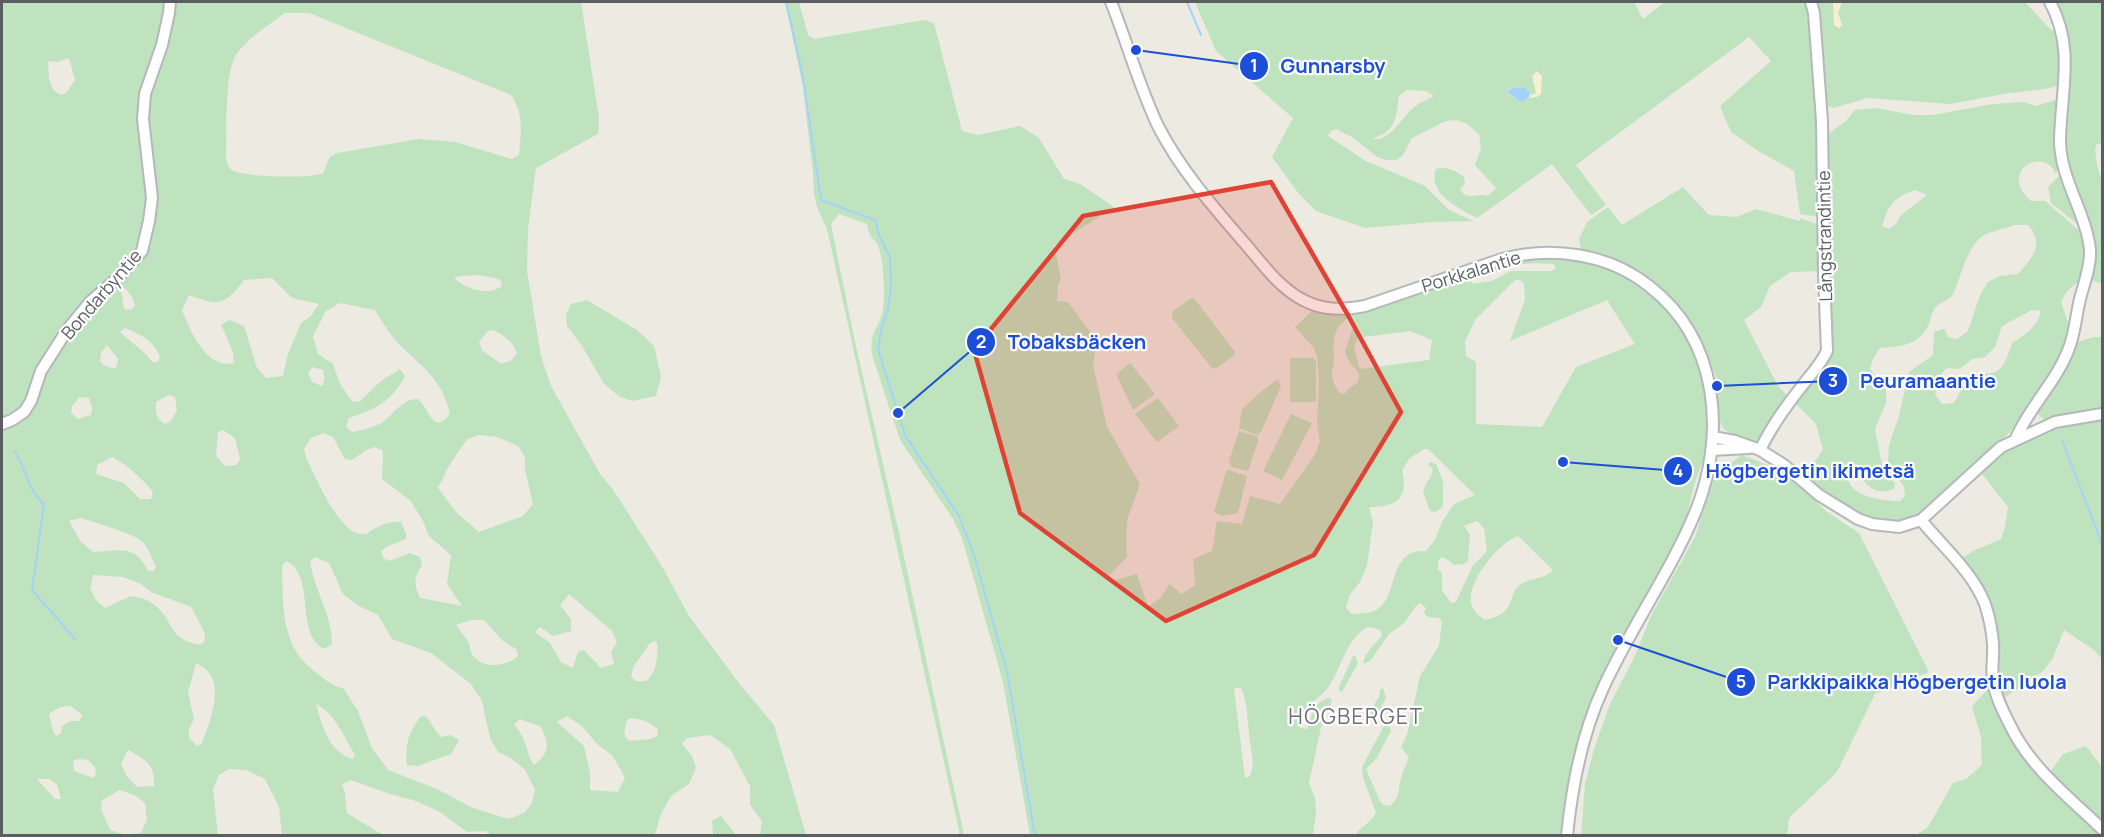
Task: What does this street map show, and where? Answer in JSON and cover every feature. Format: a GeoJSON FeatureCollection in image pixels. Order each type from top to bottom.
{"type":"FeatureCollection","features":[{"type":"Feature","properties":{"kind":"street","name":"Bondarbyntie"},"geometry":{"type":"LineString","coordinates":[[2,424],[24,412],[32,401],[41,371],[67,330],[91,301],[120,276],[142,251],[152,198],[143,119],[145,94],[162,45],[170,2]]}},
{"type":"Feature","properties":{"kind":"street","name":"Porkkalantie"},"geometry":{"type":"LineString","coordinates":[[1112,2],[1148,100],[1167,144],[1186,173],[1208,200],[1281,284],[1293,294],[1317,306],[1346,310],[1365,306],[1525,253],[1575,255],[1608,263],[1636,277],[1660,294],[1689,329],[1700,350],[1710,383],[1714,413],[1713,437],[1703,487],[1682,541],[1603,688],[1582,745],[1570,804],[1568,836]]}},
{"type":"Feature","properties":{"kind":"street","name":"Långstrandintie"},"geometry":{"type":"LineString","coordinates":[[1754,449],[1822,362],[1827,351],[1822,121],[1814,13],[1811,2]]}},
{"type":"Feature","properties":{"kind":"street"},"geometry":{"type":"LineString","coordinates":[[2016,438],[2069,348],[2088,270],[2090,251],[2062,163],[2060,141],[2065,73],[2064,46],[2059,18],[2050,2]]}},
{"type":"Feature","properties":{"kind":"street"},"geometry":{"type":"LineString","coordinates":[[2029,413],[2040,427]]}},
{"type":"Feature","properties":{"kind":"street"},"geometry":{"type":"LineString","coordinates":[[1713,437],[1735,441],[1784,465],[1820,495],[1858,519],[1889,527],[1899,527],[1921,520],[2001,447],[2016,438],[2040,427],[2068,419],[2103,414]]}},
{"type":"Feature","properties":{"kind":"street"},"geometry":{"type":"LineString","coordinates":[[1711,450],[1754,449]]}},
{"type":"Feature","properties":{"kind":"street"},"geometry":{"type":"LineString","coordinates":[[1921,520],[1950,553],[1984,602],[1993,644],[1993,680],[2012,728],[2022,746],[2043,772],[2103,829]]}},
{"type":"Feature","properties":{"kind":"highlighted area"},"geometry":{"type":"Polygon","coordinates":[[[1271,182],[1401,412],[1314,555],[1166,621],[1020,513],[974,350],[1083,216],[1271,182]]]}},
{"type":"Feature","properties":{"kind":"green space"},"geometry":{"type":"Polygon","coordinates":[[[2,2],[167,2],[167,13],[146,78],[149,201],[140,247],[130,263],[95,294],[19,413],[2,420],[2,2]],[[69,58],[57,62],[48,61],[49,78],[53,90],[61,95],[67,92],[75,80],[69,58]]]}},
{"type":"Feature","properties":{"kind":"green space"},"geometry":{"type":"Polygon","coordinates":[[[174,2],[581,2],[599,118],[598,134],[536,168],[528,229],[527,271],[541,356],[551,386],[600,474],[612,488],[660,563],[689,616],[738,682],[774,725],[806,835],[760,835],[762,821],[750,805],[750,786],[730,749],[710,735],[687,738],[682,744],[692,756],[696,768],[689,784],[671,796],[660,816],[655,835],[493,836],[485,831],[467,832],[440,812],[416,801],[351,780],[342,784],[347,813],[383,835],[282,835],[279,807],[265,779],[246,770],[229,769],[219,775],[213,789],[218,835],[2,836],[2,428],[29,413],[53,359],[68,333],[150,235],[148,97],[174,2]],[[285,13],[246,43],[232,64],[227,106],[226,160],[234,171],[265,176],[316,175],[323,173],[330,157],[337,153],[419,139],[455,142],[512,159],[519,155],[520,116],[511,95],[309,13],[285,13]],[[477,275],[454,278],[476,290],[489,291],[501,287],[502,281],[477,275]],[[272,278],[244,280],[226,299],[214,302],[189,295],[182,311],[201,347],[215,361],[224,364],[234,363],[233,352],[221,325],[229,320],[244,326],[257,368],[266,378],[283,376],[288,354],[301,323],[311,316],[319,304],[292,298],[272,278]],[[123,287],[121,290],[124,309],[130,310],[135,306],[131,295],[123,287]],[[340,303],[326,311],[313,336],[318,354],[333,364],[340,384],[352,401],[359,402],[381,381],[400,369],[405,376],[400,385],[382,403],[349,418],[346,427],[352,432],[371,428],[381,423],[402,404],[412,400],[418,399],[437,423],[445,420],[450,414],[438,384],[394,339],[375,310],[340,303]],[[125,328],[120,332],[152,362],[158,362],[160,357],[157,351],[146,339],[125,328]],[[493,330],[488,331],[479,342],[482,350],[501,364],[510,361],[517,354],[516,350],[505,337],[493,330]],[[107,345],[101,353],[100,361],[105,366],[116,369],[118,359],[107,345]],[[312,367],[308,373],[312,382],[322,386],[325,379],[323,370],[312,367]],[[168,395],[156,402],[156,412],[162,422],[165,424],[170,422],[177,411],[175,397],[168,395]],[[80,397],[72,406],[71,413],[78,419],[91,415],[92,408],[89,398],[80,397]],[[223,430],[218,432],[216,456],[225,466],[237,465],[240,459],[235,438],[223,430]],[[323,433],[311,438],[304,449],[306,458],[338,517],[356,533],[366,534],[384,524],[401,522],[406,539],[381,551],[383,558],[389,561],[410,553],[420,557],[422,566],[415,582],[420,598],[462,606],[447,584],[451,555],[429,536],[410,500],[382,479],[383,451],[375,447],[366,450],[352,460],[345,459],[333,437],[323,433]],[[480,435],[467,439],[450,464],[438,488],[456,512],[479,532],[523,516],[533,504],[525,470],[525,457],[518,446],[497,437],[480,435]],[[112,457],[97,465],[96,474],[124,483],[140,499],[151,499],[153,492],[129,468],[112,457]],[[81,518],[69,521],[81,542],[93,552],[119,550],[132,552],[143,562],[148,571],[154,571],[156,567],[152,558],[139,539],[81,518]],[[315,557],[310,561],[312,572],[326,613],[332,644],[325,649],[316,642],[310,632],[301,579],[295,568],[286,561],[282,566],[283,597],[290,640],[306,664],[331,683],[343,688],[358,711],[372,748],[388,770],[437,789],[473,808],[509,819],[524,813],[532,803],[535,789],[525,770],[511,758],[498,752],[490,738],[482,701],[471,684],[431,653],[392,639],[378,615],[359,606],[343,594],[329,563],[315,557]],[[93,575],[90,588],[96,600],[105,608],[131,596],[146,600],[158,608],[175,632],[188,642],[199,645],[204,642],[205,633],[191,607],[151,592],[141,584],[123,577],[93,575]],[[569,594],[560,605],[571,619],[571,631],[553,636],[540,627],[535,632],[550,643],[561,662],[573,668],[578,652],[584,650],[601,668],[614,664],[611,652],[617,642],[612,631],[569,594]],[[471,620],[456,625],[476,659],[488,665],[507,663],[518,656],[516,649],[503,641],[484,620],[471,620]],[[656,641],[650,643],[634,666],[631,676],[635,681],[645,681],[652,675],[657,656],[656,641]],[[196,663],[188,692],[194,719],[189,729],[189,738],[197,746],[202,743],[215,699],[212,678],[206,669],[196,663]],[[316,704],[321,721],[328,738],[338,751],[353,759],[355,755],[338,726],[329,713],[316,704]],[[71,706],[60,707],[49,714],[56,736],[61,733],[62,726],[70,721],[79,721],[83,716],[71,706]],[[567,716],[557,722],[584,746],[590,773],[590,790],[618,792],[625,778],[613,756],[597,744],[582,726],[567,716]],[[631,718],[627,720],[624,734],[629,741],[651,739],[657,736],[658,729],[642,720],[631,718]],[[519,719],[514,725],[524,740],[534,765],[546,751],[547,742],[540,726],[519,719]],[[128,750],[121,763],[126,775],[137,787],[154,786],[151,768],[140,757],[128,750]],[[88,760],[73,761],[74,771],[93,778],[96,774],[95,767],[88,760]],[[37,779],[55,799],[61,799],[57,784],[49,779],[37,779]],[[120,790],[102,800],[101,809],[110,830],[125,835],[141,833],[147,820],[145,803],[136,796],[120,790]]]}},
{"type":"Feature","properties":{"kind":"green space"},"geometry":{"type":"Polygon","coordinates":[[[785,2],[799,2],[808,35],[814,39],[924,20],[934,23],[962,131],[978,135],[1020,126],[1039,138],[1064,179],[1080,184],[1114,207],[1054,246],[1061,279],[1058,284],[1057,301],[1068,302],[1097,341],[1093,365],[1107,427],[1140,484],[1128,517],[1127,557],[1108,577],[1112,581],[1137,574],[1148,607],[1160,598],[1170,584],[1181,594],[1195,585],[1193,559],[1212,551],[1217,521],[1242,524],[1250,496],[1280,504],[1316,453],[1320,441],[1317,424],[1319,382],[1317,356],[1313,347],[1295,327],[1313,310],[1332,314],[1361,313],[1507,261],[1529,258],[1584,261],[1618,273],[1649,291],[1674,315],[1693,346],[1704,374],[1709,425],[1705,455],[1694,485],[1684,529],[1583,728],[1572,770],[1563,835],[1355,835],[1376,813],[1363,777],[1362,767],[1385,724],[1388,723],[1391,731],[1376,759],[1366,769],[1384,805],[1390,806],[1396,798],[1409,758],[1401,747],[1407,735],[1420,676],[1439,646],[1442,622],[1439,618],[1428,617],[1424,613],[1426,608],[1420,603],[1404,623],[1389,634],[1370,661],[1363,664],[1368,652],[1382,635],[1381,631],[1375,628],[1367,627],[1360,632],[1349,646],[1329,686],[1303,715],[1300,728],[1307,729],[1317,706],[1329,698],[1332,700],[1323,718],[1309,783],[1315,798],[1316,814],[1313,835],[1030,835],[1003,682],[962,538],[953,519],[900,440],[873,358],[872,342],[884,302],[881,258],[877,243],[870,236],[867,224],[839,214],[831,224],[964,835],[960,835],[827,229],[817,207],[814,193],[803,87],[785,2]],[[1554,264],[1514,265],[1470,279],[1473,284],[1492,281],[1511,271],[1551,271],[1556,268],[1554,264]],[[1515,280],[1476,319],[1465,341],[1466,356],[1476,362],[1476,424],[1542,427],[1576,367],[1635,344],[1607,300],[1510,341],[1525,300],[1524,284],[1520,280],[1515,280]],[[1347,319],[1338,328],[1334,338],[1332,375],[1334,384],[1341,394],[1346,393],[1358,382],[1359,374],[1348,360],[1345,351],[1355,322],[1347,319]],[[1410,331],[1358,338],[1354,348],[1360,369],[1429,360],[1432,340],[1410,331]],[[1428,449],[1410,458],[1402,470],[1404,488],[1398,499],[1387,505],[1369,507],[1373,522],[1367,566],[1360,582],[1349,596],[1346,608],[1352,614],[1367,613],[1383,604],[1399,565],[1413,552],[1426,551],[1435,540],[1442,522],[1454,504],[1475,495],[1428,449]],[[1477,521],[1464,526],[1470,535],[1468,561],[1454,565],[1442,557],[1438,561],[1438,569],[1442,573],[1442,590],[1451,603],[1456,602],[1472,567],[1487,551],[1484,528],[1477,521]],[[1518,536],[1502,546],[1479,574],[1471,594],[1473,608],[1485,620],[1496,617],[1508,608],[1518,587],[1553,570],[1518,536]],[[1234,688],[1245,778],[1250,776],[1253,760],[1246,705],[1241,688],[1234,688]]]}},
{"type":"Feature","properties":{"kind":"green space"},"geometry":{"type":"Polygon","coordinates":[[[1195,2],[1634,2],[1643,19],[1665,2],[1809,2],[1820,120],[1819,217],[1800,214],[1794,171],[1731,132],[1720,106],[1771,61],[1749,37],[1576,165],[1606,205],[1591,215],[1552,164],[1477,218],[1447,200],[1436,186],[1434,178],[1436,169],[1451,170],[1464,177],[1465,184],[1460,189],[1469,196],[1488,196],[1496,188],[1475,165],[1481,148],[1479,134],[1466,123],[1456,120],[1446,121],[1412,138],[1403,155],[1397,160],[1377,157],[1352,137],[1336,129],[1331,131],[1328,136],[1366,161],[1425,186],[1449,210],[1473,221],[1365,228],[1316,211],[1299,194],[1272,157],[1293,118],[1216,51],[1195,2]],[[1535,84],[1536,93],[1532,95],[1520,88],[1509,89],[1507,92],[1519,101],[1541,94],[1535,84]],[[1407,90],[1399,96],[1396,116],[1390,129],[1373,139],[1385,137],[1413,108],[1434,96],[1426,91],[1407,90]]]}},
{"type":"Feature","properties":{"kind":"green space"},"geometry":{"type":"Polygon","coordinates":[[[1815,2],[2025,2],[2050,29],[2055,32],[2061,30],[2063,78],[2056,86],[2045,89],[1950,104],[1868,98],[1833,108],[1823,99],[1815,2]]]}},
{"type":"Feature","properties":{"kind":"green space"},"geometry":{"type":"Polygon","coordinates":[[[2055,2],[2102,2],[2102,143],[2097,144],[2095,150],[2102,182],[2102,284],[2092,280],[2090,275],[2094,261],[2068,168],[2064,142],[2070,60],[2064,17],[2055,2]]]}},
{"type":"Feature","properties":{"kind":"green space"},"geometry":{"type":"Polygon","coordinates":[[[2055,100],[2058,103],[2062,167],[2055,173],[2050,165],[2043,162],[2026,165],[2019,179],[2022,190],[2031,201],[2045,201],[2083,234],[2087,252],[2084,277],[2067,291],[2061,302],[2070,329],[2065,344],[2031,406],[2008,434],[1920,515],[1903,520],[1887,521],[1858,514],[1831,497],[1805,474],[1823,450],[1816,424],[1796,404],[1776,433],[1773,430],[1820,372],[1828,289],[1826,136],[1847,120],[1855,110],[1876,108],[1914,115],[1933,115],[1993,104],[2024,102],[2035,106],[2055,100]],[[1915,190],[1893,203],[1882,226],[1889,229],[1896,224],[1901,215],[1927,195],[1915,190]],[[2014,225],[1986,234],[1974,245],[1953,294],[1935,308],[1924,333],[1908,344],[1880,348],[1873,359],[1870,369],[1886,390],[1886,403],[1875,429],[1883,470],[1895,484],[1894,489],[1878,491],[1869,486],[1859,473],[1848,470],[1851,486],[1865,496],[1900,501],[1905,496],[1904,487],[1888,462],[1889,445],[1899,416],[1909,372],[1933,355],[1934,332],[1944,329],[1949,338],[1957,339],[1968,331],[1980,295],[1988,282],[2000,276],[2018,274],[2035,251],[2036,239],[2028,225],[2014,225]],[[2032,310],[2002,326],[1995,347],[1985,357],[1972,359],[1960,369],[1946,368],[1938,379],[1935,394],[1942,404],[1954,403],[1963,387],[1974,377],[1992,373],[2002,367],[2012,343],[2034,326],[2041,311],[2032,310]]]}},
{"type":"Feature","properties":{"kind":"green space"},"geometry":{"type":"Polygon","coordinates":[[[2062,173],[2080,226],[2051,203],[2048,187],[2062,173]]]}},
{"type":"Feature","properties":{"kind":"green space"},"geometry":{"type":"Polygon","coordinates":[[[1683,187],[1709,215],[1737,217],[1756,209],[1800,221],[1800,218],[1819,225],[1822,271],[1791,272],[1783,277],[1770,286],[1761,307],[1744,320],[1778,386],[1791,399],[1758,441],[1731,434],[1721,424],[1718,386],[1714,371],[1692,326],[1680,310],[1653,284],[1637,274],[1581,250],[1579,239],[1587,222],[1608,207],[1622,225],[1683,187]]]}},
{"type":"Feature","properties":{"kind":"green space"},"geometry":{"type":"Polygon","coordinates":[[[1194,298],[1235,352],[1215,369],[1172,318],[1173,311],[1194,298]]]}},
{"type":"Feature","properties":{"kind":"green space"},"geometry":{"type":"Polygon","coordinates":[[[587,300],[637,330],[654,346],[661,377],[656,396],[632,401],[620,397],[604,384],[582,346],[567,326],[566,315],[571,304],[587,300]]]}},
{"type":"Feature","properties":{"kind":"green space"},"geometry":{"type":"Polygon","coordinates":[[[2102,337],[2102,410],[2052,419],[2042,418],[2037,412],[2040,404],[2072,348],[2078,342],[2102,337]]]}},
{"type":"Feature","properties":{"kind":"green space"},"geometry":{"type":"Polygon","coordinates":[[[1290,358],[1313,358],[1316,361],[1316,402],[1290,402],[1290,358]]]}},
{"type":"Feature","properties":{"kind":"green space"},"geometry":{"type":"Polygon","coordinates":[[[1130,363],[1155,394],[1133,410],[1116,374],[1130,363]]]}},
{"type":"Feature","properties":{"kind":"green space"},"geometry":{"type":"Polygon","coordinates":[[[1278,379],[1281,386],[1261,432],[1257,435],[1239,428],[1242,409],[1278,379]]]}},
{"type":"Feature","properties":{"kind":"green space"},"geometry":{"type":"Polygon","coordinates":[[[1158,398],[1179,426],[1157,442],[1135,414],[1158,398]]]}},
{"type":"Feature","properties":{"kind":"green space"},"geometry":{"type":"Polygon","coordinates":[[[1291,414],[1312,423],[1282,480],[1263,471],[1291,414]]]}},
{"type":"Feature","properties":{"kind":"green space"},"geometry":{"type":"Polygon","coordinates":[[[2102,417],[2102,659],[2094,650],[2064,630],[2053,658],[2043,671],[2004,698],[1997,679],[1994,629],[1962,558],[2001,539],[2005,527],[2008,507],[1982,474],[2011,446],[2031,435],[2102,417]]]}},
{"type":"Feature","properties":{"kind":"green space"},"geometry":{"type":"Polygon","coordinates":[[[1239,431],[1257,436],[1258,441],[1248,471],[1231,467],[1229,461],[1239,431]]]}},
{"type":"Feature","properties":{"kind":"green space"},"geometry":{"type":"Polygon","coordinates":[[[1742,455],[1785,472],[1827,512],[1859,533],[1929,672],[1875,694],[1837,772],[1789,818],[1787,835],[1581,836],[1585,784],[1594,749],[1610,704],[1634,658],[1651,616],[1695,537],[1715,475],[1742,455]]]}},
{"type":"Feature","properties":{"kind":"green space"},"geometry":{"type":"Polygon","coordinates":[[[1430,462],[1436,464],[1443,482],[1443,506],[1436,512],[1430,511],[1423,492],[1433,469],[1428,465],[1430,462]]]}},
{"type":"Feature","properties":{"kind":"green space"},"geometry":{"type":"Polygon","coordinates":[[[1226,471],[1247,476],[1238,513],[1222,516],[1214,512],[1226,471]]]}},
{"type":"Feature","properties":{"kind":"green space"},"geometry":{"type":"Polygon","coordinates":[[[1353,656],[1358,663],[1342,692],[1339,691],[1339,687],[1353,656]]]}},
{"type":"Feature","properties":{"kind":"green space"},"geometry":{"type":"Polygon","coordinates":[[[1992,685],[2012,735],[2102,831],[2102,836],[1915,836],[1928,827],[1953,783],[1966,779],[1982,765],[1981,737],[1972,706],[1992,685]]]}},
{"type":"Feature","properties":{"kind":"green space"},"geometry":{"type":"Polygon","coordinates":[[[1383,688],[1386,698],[1376,717],[1371,721],[1370,711],[1383,688]]]}},
{"type":"Feature","properties":{"kind":"green space"},"geometry":{"type":"Polygon","coordinates":[[[425,716],[441,737],[451,735],[459,740],[451,754],[418,766],[407,765],[406,751],[410,734],[420,717],[425,716]]]}},
{"type":"Feature","properties":{"kind":"green space"},"geometry":{"type":"Polygon","coordinates":[[[2086,746],[2102,767],[2102,821],[2051,771],[2063,754],[2086,746]]]}},
{"type":"Feature","properties":{"kind":"green space"},"geometry":{"type":"Polygon","coordinates":[[[721,816],[736,835],[713,835],[712,821],[721,816]]]}},
{"type":"Feature","properties":{"kind":"sand"},"geometry":{"type":"Polygon","coordinates":[[[1833,2],[1842,2],[1838,13],[1842,25],[1839,28],[1834,25],[1833,2]]]}},
{"type":"Feature","properties":{"kind":"sand"},"geometry":{"type":"Polygon","coordinates":[[[1537,71],[1542,76],[1541,94],[1529,98],[1536,93],[1532,76],[1537,71]]]}},
{"type":"Feature","properties":{"kind":"water"},"geometry":{"type":"Polygon","coordinates":[[[1523,87],[1529,91],[1530,96],[1523,102],[1507,92],[1512,88],[1523,87]]]}},
{"type":"Feature","properties":{"kind":"waterway"},"geometry":{"type":"LineString","coordinates":[[786,2],[802,72],[821,200],[875,220],[879,235],[890,257],[891,286],[878,350],[906,437],[959,516],[974,555],[1007,672],[1035,836]]}},
{"type":"Feature","properties":{"kind":"waterway"},"geometry":{"type":"LineString","coordinates":[[1187,2],[1201,35]]}},
{"type":"Feature","properties":{"kind":"waterway"},"geometry":{"type":"LineString","coordinates":[[2062,440],[2102,544]]}},
{"type":"Feature","properties":{"kind":"waterway"},"geometry":{"type":"LineString","coordinates":[[14,451],[33,491],[44,504],[32,590],[75,639]]}},
{"type":"Feature","properties":{"kind":"place","name":"Gunnarsby"},"geometry":{"type":"Point","coordinates":[1136,50]}},
{"type":"Feature","properties":{"kind":"place","name":"Peuramaantie"},"geometry":{"type":"Point","coordinates":[1717,386]}},
{"type":"Feature","properties":{"kind":"place","name":"Tobaksbäcken"},"geometry":{"type":"Point","coordinates":[898,413]}},
{"type":"Feature","properties":{"kind":"place","name":"Högbergetin ikimetsä"},"geometry":{"type":"Point","coordinates":[1563,462]}},
{"type":"Feature","properties":{"kind":"place","name":"Parkkipaikka Högbergetin luola"},"geometry":{"type":"Point","coordinates":[1618,640]}},
{"type":"Feature","properties":{"kind":"district","name":"HÖGBERGET"},"geometry":{"type":"Point","coordinates":[1356,716]}}]}
